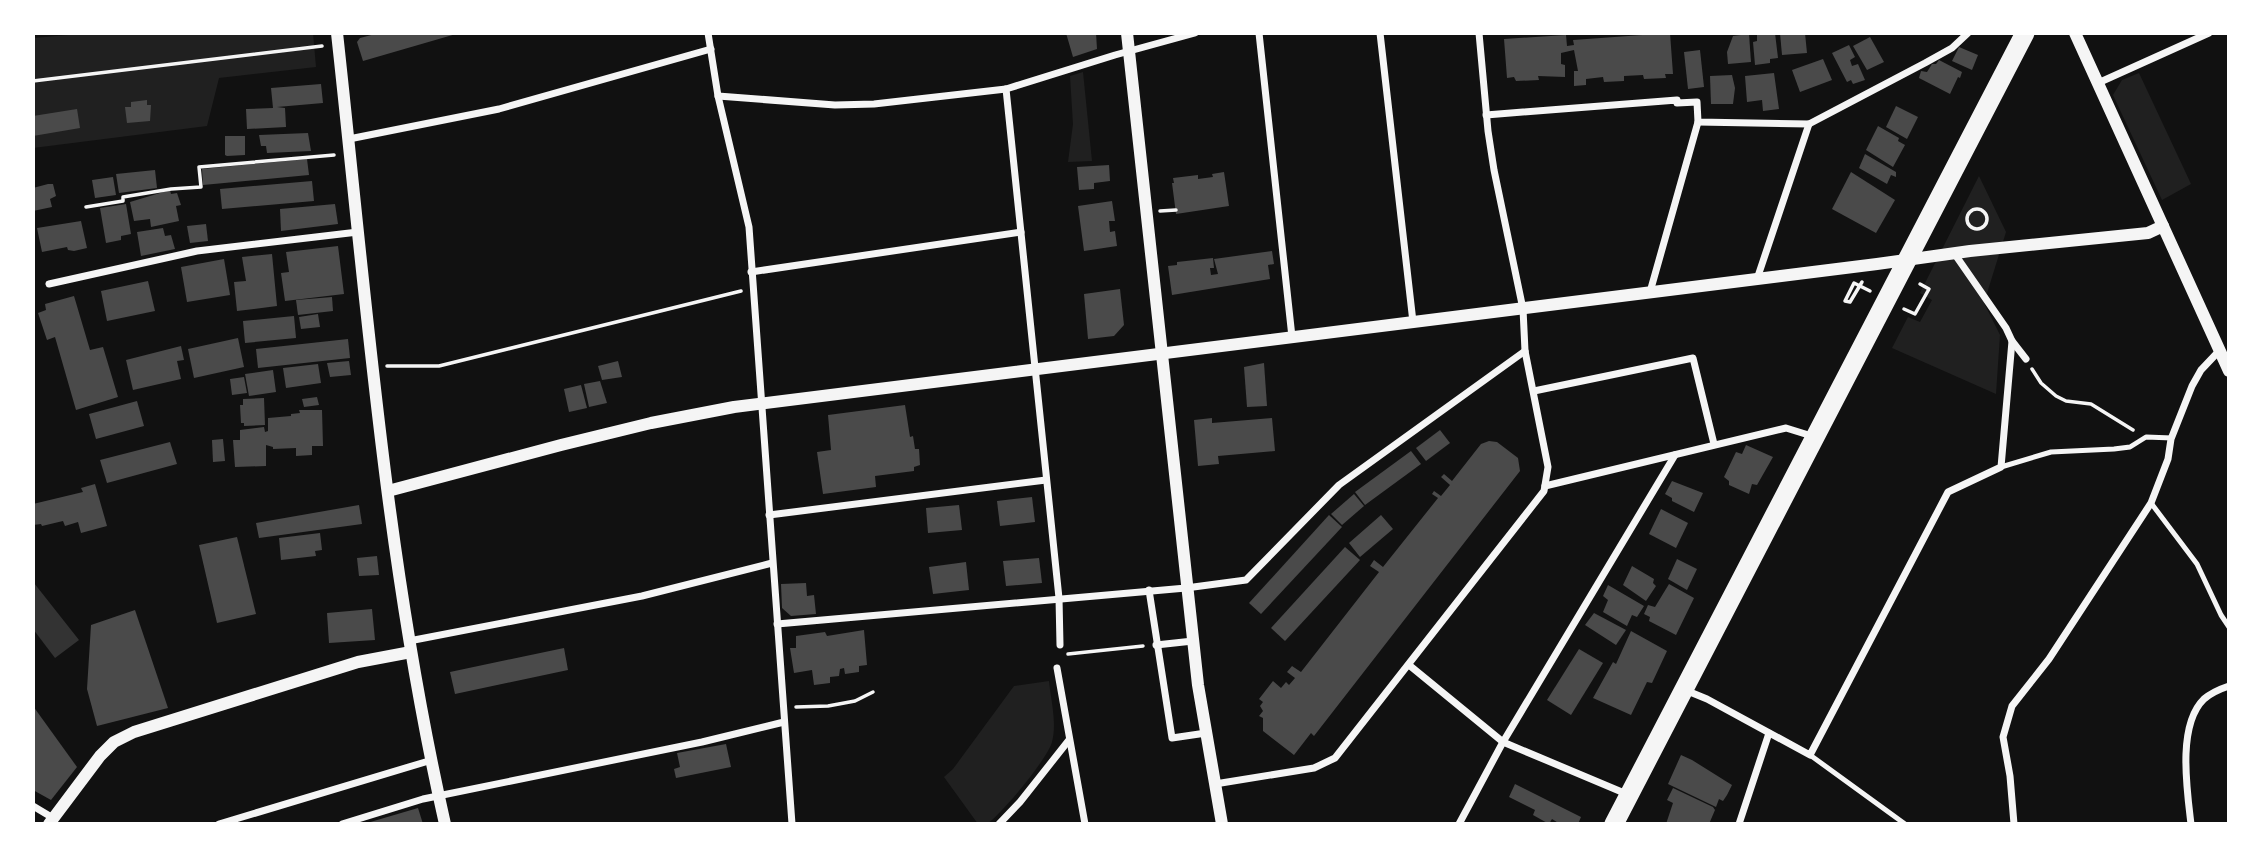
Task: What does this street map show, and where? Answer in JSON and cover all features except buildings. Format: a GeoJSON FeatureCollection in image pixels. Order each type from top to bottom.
{"type":"FeatureCollection","features":[{"type":"Feature","properties":{"kind":"highway"},"geometry":{"type":"LineString","coordinates":[[1614,824],[2025,33]]}},
{"type":"Feature","properties":{"kind":"street"},"geometry":{"type":"LineString","coordinates":[[337,33],[388,491],[410,647],[445,824]]}},
{"type":"Feature","properties":{"kind":"street"},"geometry":{"type":"LineString","coordinates":[[708,33],[718,96],[749,227],[792,824]]}},
{"type":"Feature","properties":{"kind":"street"},"geometry":{"type":"LineString","coordinates":[[1127,33],[1186,588],[1222,824]]}},
{"type":"Feature","properties":{"kind":"street"},"geometry":{"type":"LineString","coordinates":[[718,96],[835,105],[874,104],[1006,89],[1195,33]]}},
{"type":"Feature","properties":{"kind":"street"},"geometry":{"type":"LineString","coordinates":[[1259,33],[1292,337]]}},
{"type":"Feature","properties":{"kind":"street"},"geometry":{"type":"LineString","coordinates":[[1380,33],[1413,323]]}},
{"type":"Feature","properties":{"kind":"street"},"geometry":{"type":"LineString","coordinates":[[1215,784],[1314,768],[1335,758],[1544,491],[1548,467],[1525,351],[1522,309],[1494,170],[1479,33]]}},
{"type":"Feature","properties":{"kind":"street"},"geometry":{"type":"LineString","coordinates":[[1698,122],[1809,124],[1952,48],[1968,33]]}},
{"type":"Feature","properties":{"kind":"street"},"geometry":{"type":"LineString","coordinates":[[2075,33],[2229,371]]}},
{"type":"Feature","properties":{"kind":"street"},"geometry":{"type":"LineString","coordinates":[[2098,83],[2209,33]]}},
{"type":"Feature","properties":{"kind":"street"},"geometry":{"type":"LineString","coordinates":[[349,139],[499,109],[711,49]]}},
{"type":"Feature","properties":{"kind":"street"},"geometry":{"type":"LineString","coordinates":[[1006,89],[1059,598],[1060,645]]}},
{"type":"Feature","properties":{"kind":"street"},"geometry":{"type":"LineString","coordinates":[[1486,115],[1677,100],[1677,103],[1697,102],[1698,122],[1650,292]]}},
{"type":"Feature","properties":{"kind":"street"},"geometry":{"type":"LineString","coordinates":[[1758,279],[1809,124]]}},
{"type":"Feature","properties":{"kind":"street"},"geometry":{"type":"LineString","coordinates":[[388,491],[638,426],[760,404],[1954,253],[2148,233],[2163,226]]}},
{"type":"Feature","properties":{"kind":"street"},"geometry":{"type":"LineString","coordinates":[[49,284],[197,251],[359,232]]}},
{"type":"Feature","properties":{"kind":"street"},"geometry":{"type":"LineString","coordinates":[[751,272],[1021,232]]}},
{"type":"Feature","properties":{"kind":"street"},"geometry":{"type":"LineString","coordinates":[[1954,253],[2026,359]]}},
{"type":"Feature","properties":{"kind":"street"},"geometry":{"type":"LineString","coordinates":[[1684,689],[1810,755],[1948,492],[2001,467],[2012,341]]}},
{"type":"Feature","properties":{"kind":"street"},"geometry":{"type":"LineString","coordinates":[[777,624],[1186,588],[1246,580],[1339,485],[1525,351]]}},
{"type":"Feature","properties":{"kind":"street"},"geometry":{"type":"LineString","coordinates":[[2014,824],[2003,737],[2012,706],[2049,659],[2151,503],[2192,386],[2201,370],[2219,351]]}},
{"type":"Feature","properties":{"kind":"street"},"geometry":{"type":"LineString","coordinates":[[1534,391],[1693,358],[1714,444]]}},
{"type":"Feature","properties":{"kind":"street"},"geometry":{"type":"LineString","coordinates":[[1545,486],[1786,428],[1815,437]]}},
{"type":"Feature","properties":{"kind":"street"},"geometry":{"type":"LineString","coordinates":[[1459,824],[1503,742],[1675,455]]}},
{"type":"Feature","properties":{"kind":"street"},"geometry":{"type":"LineString","coordinates":[[769,515],[1046,480]]}},
{"type":"Feature","properties":{"kind":"street"},"geometry":{"type":"LineString","coordinates":[[33,806],[51,821],[100,756],[114,742],[134,732],[410,647],[631,598],[772,563]]}},
{"type":"Feature","properties":{"kind":"street"},"geometry":{"type":"LineString","coordinates":[[1149,590],[1172,738],[1206,733]]}},
{"type":"Feature","properties":{"kind":"street"},"geometry":{"type":"LineString","coordinates":[[1156,645],[1193,641]]}},
{"type":"Feature","properties":{"kind":"street"},"geometry":{"type":"LineString","coordinates":[[1409,665],[1503,742],[1629,795]]}},
{"type":"Feature","properties":{"kind":"street"},"geometry":{"type":"LineString","coordinates":[[1058,668],[1085,824]]}},
{"type":"Feature","properties":{"kind":"street"},"geometry":{"type":"LineString","coordinates":[[2191,824],[2186,784],[2190,720],[2204,700],[2229,685]]}},
{"type":"Feature","properties":{"kind":"street"},"geometry":{"type":"LineString","coordinates":[[342,824],[438,795],[702,742],[784,722]]}},
{"type":"Feature","properties":{"kind":"street"},"geometry":{"type":"LineString","coordinates":[[1739,824],[1769,733]]}},
{"type":"Feature","properties":{"kind":"street"},"geometry":{"type":"LineString","coordinates":[[999,824],[1069,740]]}},
{"type":"Feature","properties":{"kind":"street"},"geometry":{"type":"LineString","coordinates":[[219,824],[432,760]]}},
{"type":"Feature","properties":{"kind":"lane"},"geometry":{"type":"LineString","coordinates":[[2001,467],[2051,452],[2130,447],[2146,437],[2172,438]]}},
{"type":"Feature","properties":{"kind":"lane"},"geometry":{"type":"LineString","coordinates":[[2151,503],[2197,564],[2229,627]]}},
{"type":"Feature","properties":{"kind":"lane"},"geometry":{"type":"LineString","coordinates":[[1810,755],[1905,824]]}},
{"type":"Feature","properties":{"kind":"path"},"geometry":{"type":"LineString","coordinates":[[33,81],[322,46]]}},
{"type":"Feature","properties":{"kind":"path"},"geometry":{"type":"LineString","coordinates":[[86,207],[123,201],[122,197],[201,187],[199,167],[336,155]]}},
{"type":"Feature","properties":{"kind":"path"},"geometry":{"type":"LineString","coordinates":[[1979,209],[1986,214],[1988,221],[1982,229],[1975,230],[1968,223],[1968,216],[1972,211],[1979,209]]}},
{"type":"Feature","properties":{"kind":"path"},"geometry":{"type":"LineString","coordinates":[[1157,212],[1176,210]]}},
{"type":"Feature","properties":{"kind":"path"},"geometry":{"type":"LineString","coordinates":[[1854,283],[1845,301],[1850,302],[1858,288]]}},
{"type":"Feature","properties":{"kind":"path"},"geometry":{"type":"LineString","coordinates":[[1915,314],[1929,289],[1920,284]]}},
{"type":"Feature","properties":{"kind":"path"},"geometry":{"type":"LineString","coordinates":[[385,366],[439,366],[752,289]]}},
{"type":"Feature","properties":{"kind":"path"},"geometry":{"type":"LineString","coordinates":[[2026,359],[2041,383],[2056,396],[2066,401],[2091,404],[2146,437]]}},
{"type":"Feature","properties":{"kind":"path"},"geometry":{"type":"LineString","coordinates":[[1059,656],[1156,645]]}},
{"type":"Feature","properties":{"kind":"path"},"geometry":{"type":"LineString","coordinates":[[783,708],[828,706],[855,701],[873,692]]}},
{"type":"Feature","properties":{"kind":"shaded area"},"geometry":{"type":"Polygon","coordinates":[[[92,33],[313,33],[316,67],[219,78],[207,126],[33,148],[33,38],[92,33]]]}},
{"type":"Feature","properties":{"kind":"shaded area"},"geometry":{"type":"Polygon","coordinates":[[[1083,72],[1092,161],[1068,162],[1073,124],[1070,76],[1083,72]]]}},
{"type":"Feature","properties":{"kind":"shaded area"},"geometry":{"type":"Polygon","coordinates":[[[2139,73],[2191,184],[2162,200],[2113,95],[2122,80],[2139,73]]]}},
{"type":"Feature","properties":{"kind":"shaded area"},"geometry":{"type":"Polygon","coordinates":[[[1979,176],[2006,232],[1984,303],[2000,335],[1996,394],[1892,348],[1908,317],[1920,322],[1932,300],[1920,293],[1979,176]]]}},
{"type":"Feature","properties":{"kind":"shaded area"},"geometry":{"type":"Polygon","coordinates":[[[34,583],[79,640],[55,658],[33,629],[34,583]]]}},
{"type":"Feature","properties":{"kind":"shaded area"},"geometry":{"type":"Polygon","coordinates":[[[1049,681],[1054,727],[1049,750],[1003,809],[987,824],[978,824],[944,777],[953,769],[1014,686],[1049,681]]]}}]}
